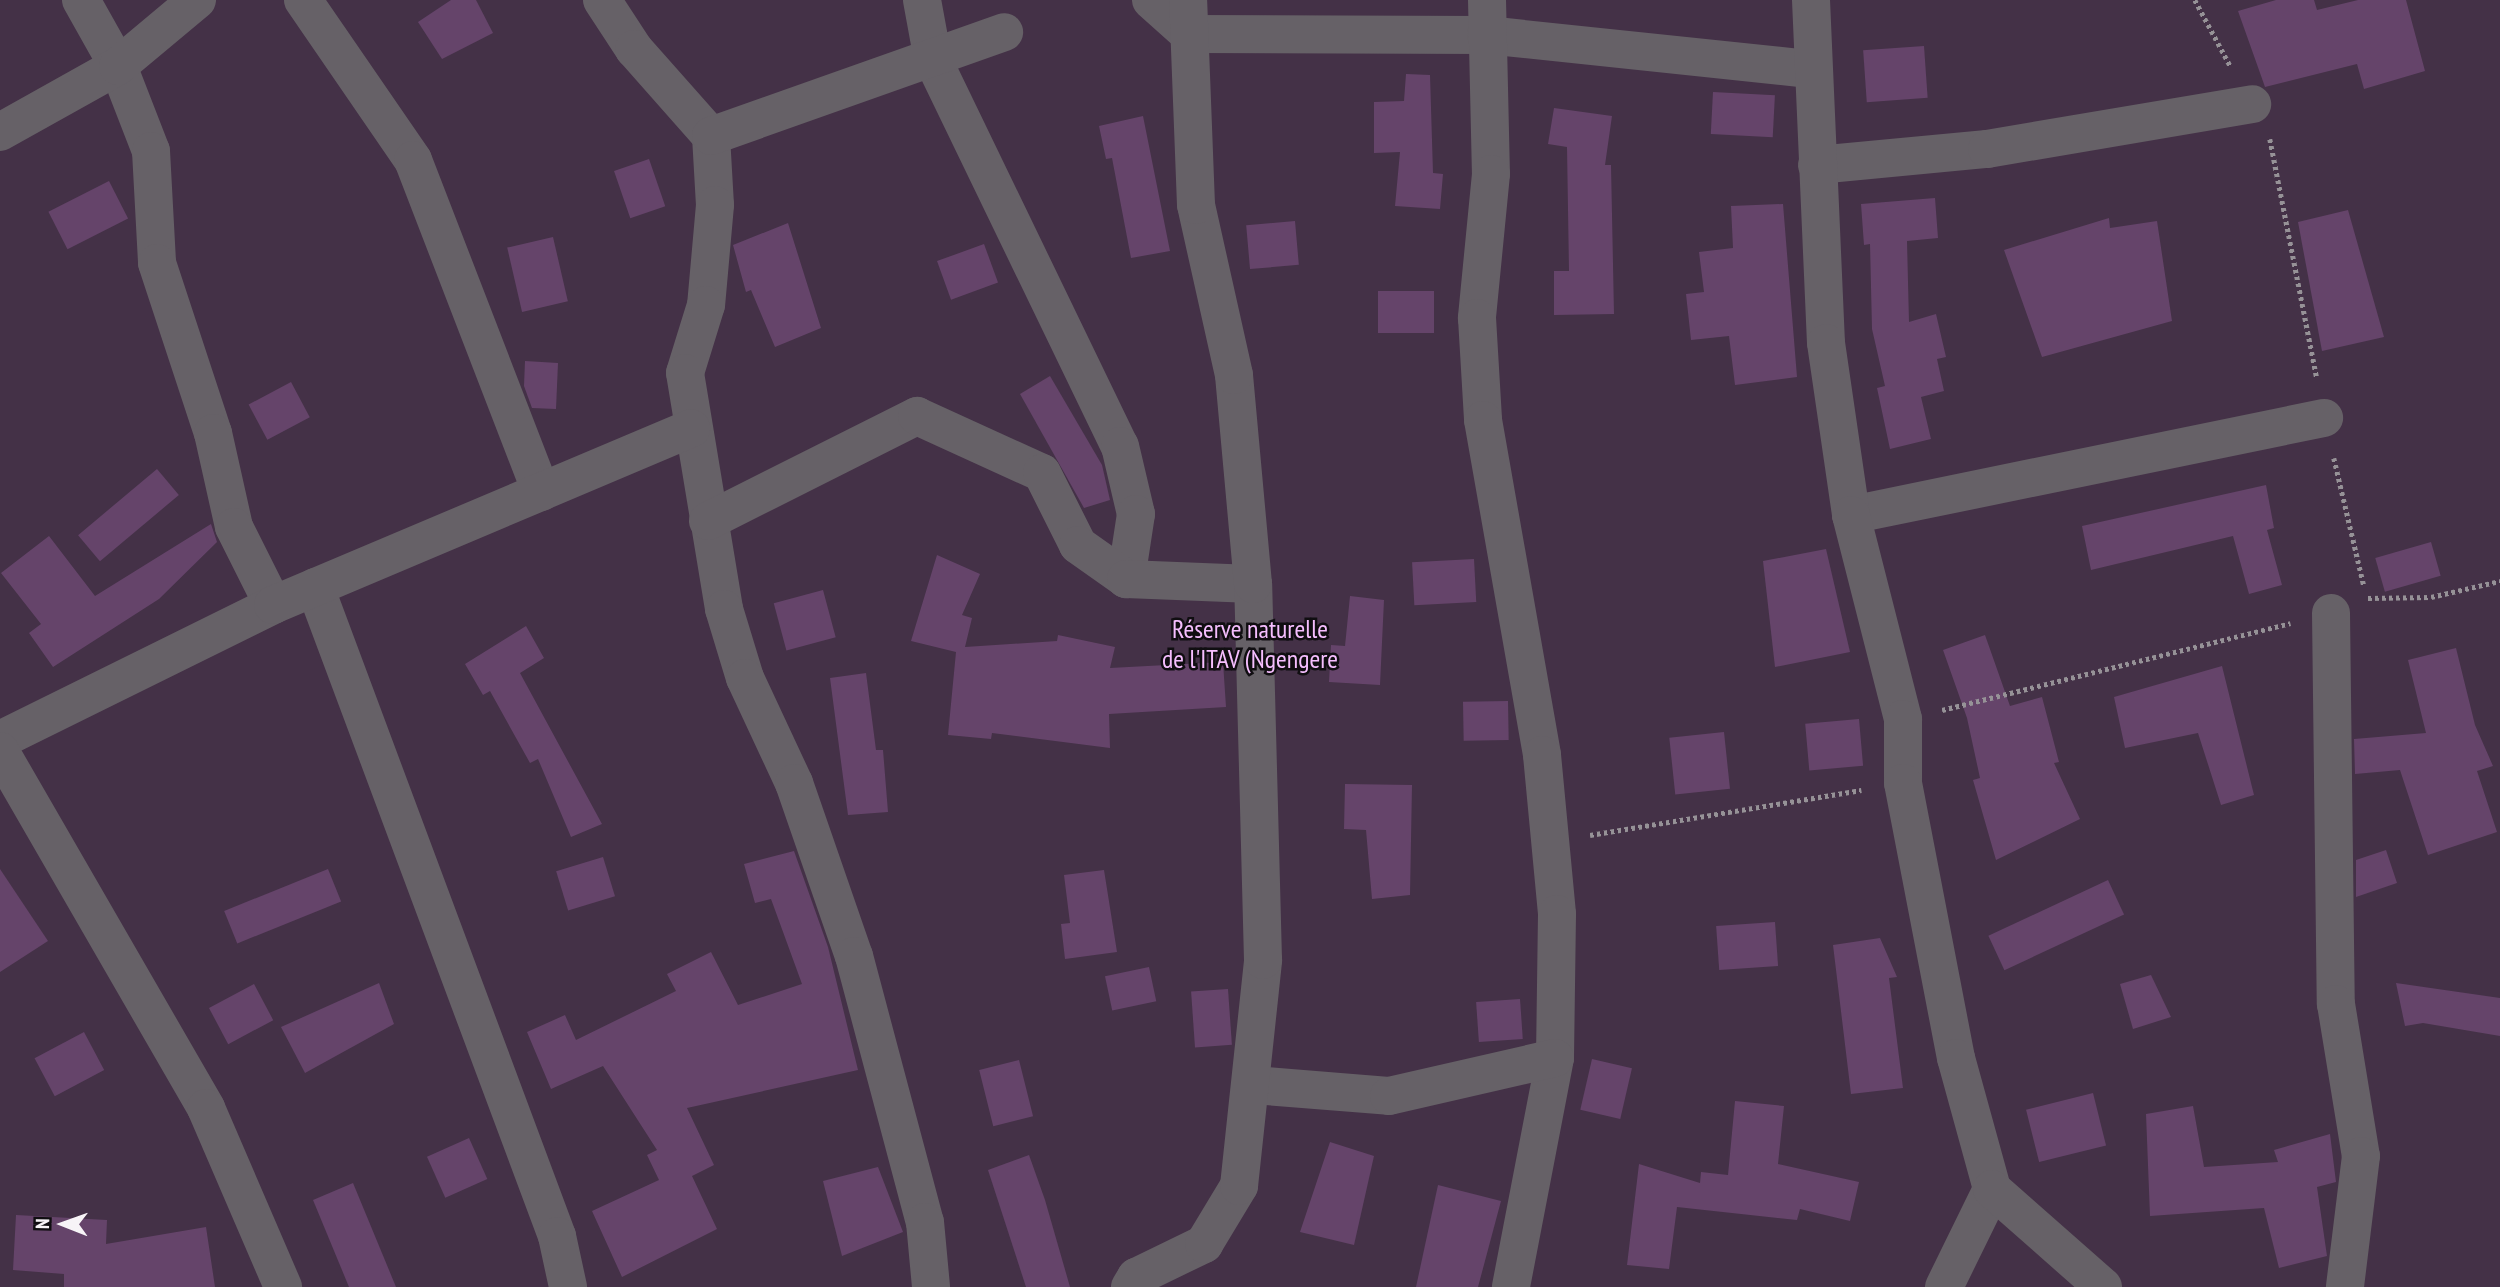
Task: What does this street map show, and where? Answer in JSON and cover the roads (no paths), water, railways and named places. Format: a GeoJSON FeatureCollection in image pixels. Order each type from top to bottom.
{"type":"FeatureCollection","features":[{"type":"Feature","properties":{"kind":"street"},"geometry":{"type":"LineString","coordinates":[[81,0],[118,66],[151,151],[157,263],[213,433],[234,527],[273,605]]}},
{"type":"Feature","properties":{"kind":"street"},"geometry":{"type":"LineString","coordinates":[[0,132],[118,66],[197,0]]}},
{"type":"Feature","properties":{"kind":"street"},"geometry":{"type":"LineString","coordinates":[[303,0],[412,160],[541,492]]}},
{"type":"Feature","properties":{"kind":"street"},"geometry":{"type":"LineString","coordinates":[[602,0],[634,49],[711,136],[715,205],[706,305],[685,373],[691,428],[708,521],[745,678],[794,783],[854,956],[925,1222],[931,1287]]}},
{"type":"Feature","properties":{"kind":"street"},"geometry":{"type":"LineString","coordinates":[[922,0],[933,60],[1120,446],[1136,514],[1126,579]]}},
{"type":"Feature","properties":{"kind":"street"},"geometry":{"type":"LineString","coordinates":[[1151,0],[1188,17],[1486,17],[1812,69]]}},
{"type":"Feature","properties":{"kind":"street"},"geometry":{"type":"LineString","coordinates":[[1811,0],[1826,343],[1851,515],[1903,719],[1903,783],[1956,1058],[1992,1189],[2103,1287]]}},
{"type":"Feature","properties":{"kind":"street"},"geometry":{"type":"LineString","coordinates":[[1130,1287],[1136,1277],[1204,1244],[1232,1198],[1253,1085],[1263,960],[1254,584],[1234,375],[1196,205],[1188,17]]}},
{"type":"Feature","properties":{"kind":"street"},"geometry":{"type":"LineString","coordinates":[[1486,17],[1491,174],[1477,318],[1483,420],[1542,755],[1557,915],[1555,1058],[1511,1287]]}},
{"type":"Feature","properties":{"kind":"street"},"geometry":{"type":"LineString","coordinates":[[711,136],[933,60],[1004,32]]}},
{"type":"Feature","properties":{"kind":"street"},"geometry":{"type":"LineString","coordinates":[[1817,165],[1987,149],[2252,104]]}},
{"type":"Feature","properties":{"kind":"street"},"geometry":{"type":"LineString","coordinates":[[708,521],[918,416],[1042,472],[1078,545],[1126,579],[1254,584]]}},
{"type":"Feature","properties":{"kind":"street"},"geometry":{"type":"LineString","coordinates":[[1851,515],[2324,418]]}},
{"type":"Feature","properties":{"kind":"street"},"geometry":{"type":"LineString","coordinates":[[0,740],[273,605],[691,428]]}},
{"type":"Feature","properties":{"kind":"street"},"geometry":{"type":"LineString","coordinates":[[315,587],[557,1236],[568,1287]]}},
{"type":"Feature","properties":{"kind":"street"},"geometry":{"type":"LineString","coordinates":[[2331,614],[2336,1004],[2361,1156],[2345,1287]]}},
{"type":"Feature","properties":{"kind":"street"},"geometry":{"type":"LineString","coordinates":[[0,751],[206,1108],[283,1287]]}},
{"type":"Feature","properties":{"kind":"street"},"geometry":{"type":"LineString","coordinates":[[1253,1085],[1389,1096],[1555,1058]]}},
{"type":"Feature","properties":{"kind":"street"},"geometry":{"type":"LineString","coordinates":[[1944,1287],[1992,1189]]}},
{"type":"Feature","properties":{"kind":"park label","name":"Réserve naturelle de l'ITAV (Ngengere"},"geometry":{"type":"Point","coordinates":[1250,644]}}]}
